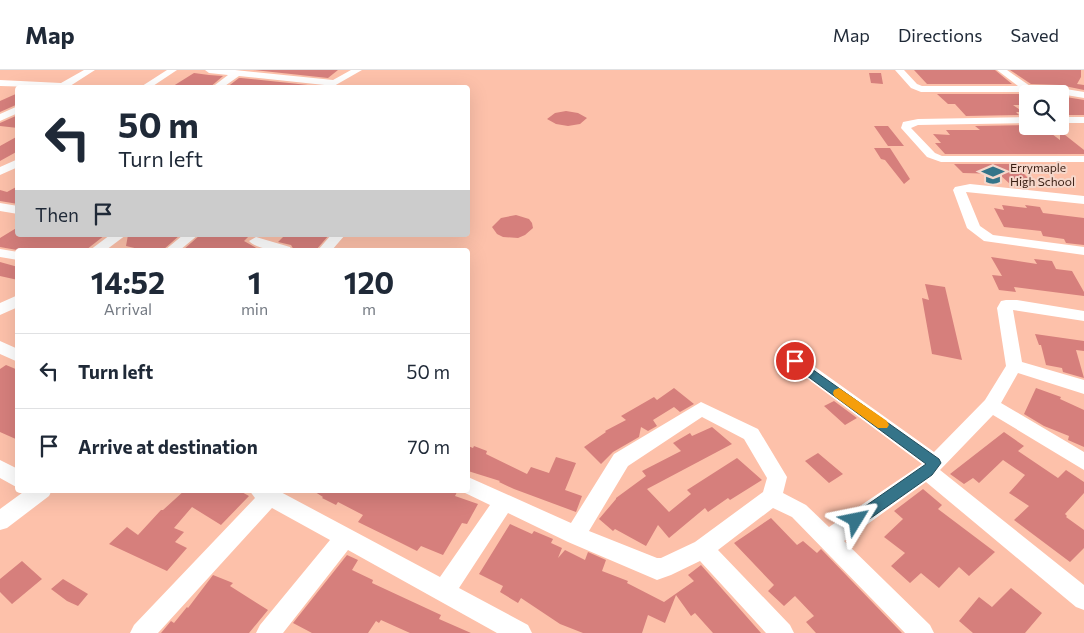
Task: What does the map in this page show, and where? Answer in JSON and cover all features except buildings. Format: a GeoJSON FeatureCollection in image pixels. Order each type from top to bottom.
{"type":"FeatureCollection","features":[{"type":"Feature","properties":{"kind":"street"},"geometry":{"type":"LineString","coordinates":[[64,85],[91,70]]}},
{"type":"Feature","properties":{"kind":"street"},"geometry":{"type":"LineString","coordinates":[[148,85],[173,70]]}},
{"type":"Feature","properties":{"kind":"street"},"geometry":{"type":"LineString","coordinates":[[209,70],[334,83],[358,70]]}},
{"type":"Feature","properties":{"kind":"street"},"geometry":{"type":"LineString","coordinates":[[305,81],[320,70]]}},
{"type":"Feature","properties":{"kind":"street"},"geometry":{"type":"LineString","coordinates":[[898,70],[914,86],[921,89],[1019,90]]}},
{"type":"Feature","properties":{"kind":"street"},"geometry":{"type":"LineString","coordinates":[[1001,70],[1022,85]]}},
{"type":"Feature","properties":{"kind":"street"},"geometry":{"type":"LineString","coordinates":[[219,85],[237,73]]}},
{"type":"Feature","properties":{"kind":"street"},"geometry":{"type":"LineString","coordinates":[[0,83],[30,85]]}},
{"type":"Feature","properties":{"kind":"street"},"geometry":{"type":"LineString","coordinates":[[1069,92],[1084,95]]}},
{"type":"Feature","properties":{"kind":"street"},"geometry":{"type":"LineString","coordinates":[[1,117],[15,110]]}},
{"type":"Feature","properties":{"kind":"street"},"geometry":{"type":"LineString","coordinates":[[1019,120],[918,122],[907,124],[906,128],[931,155],[941,160],[1084,159]]}},
{"type":"Feature","properties":{"kind":"street"},"geometry":{"type":"LineString","coordinates":[[1069,120],[1084,120]]}},
{"type":"Feature","properties":{"kind":"street"},"geometry":{"type":"LineString","coordinates":[[1084,200],[970,188],[959,190],[974,228],[989,238],[1084,251]]}},
{"type":"Feature","properties":{"kind":"street"},"geometry":{"type":"LineString","coordinates":[[0,207],[15,210]]}},
{"type":"Feature","properties":{"kind":"street"},"geometry":{"type":"LineString","coordinates":[[99,248],[116,237]]}},
{"type":"Feature","properties":{"kind":"street"},"geometry":{"type":"LineString","coordinates":[[175,248],[188,237]]}},
{"type":"Feature","properties":{"kind":"street"},"geometry":{"type":"LineString","coordinates":[[327,248],[336,237]]}},
{"type":"Feature","properties":{"kind":"street"},"geometry":{"type":"LineString","coordinates":[[254,242],[276,248]]}},
{"type":"Feature","properties":{"kind":"street"},"geometry":{"type":"LineString","coordinates":[[0,253],[15,256]]}},
{"type":"Feature","properties":{"kind":"street"},"geometry":{"type":"LineString","coordinates":[[0,310],[15,302]]}},
{"type":"Feature","properties":{"kind":"street"},"geometry":{"type":"LineString","coordinates":[[828,540],[931,467],[991,405],[1014,366],[1005,311],[1006,305],[1084,316]]}},
{"type":"Feature","properties":{"kind":"street"},"geometry":{"type":"LineString","coordinates":[[0,347],[15,355]]}},
{"type":"Feature","properties":{"kind":"street"},"geometry":{"type":"LineString","coordinates":[[795,361],[931,467],[1084,599]]}},
{"type":"Feature","properties":{"kind":"street"},"geometry":{"type":"LineString","coordinates":[[1014,366],[1084,387]]}},
{"type":"Feature","properties":{"kind":"street"},"geometry":{"type":"LineString","coordinates":[[991,405],[1084,462]]}},
{"type":"Feature","properties":{"kind":"street"},"geometry":{"type":"LineString","coordinates":[[470,486],[575,536],[657,568],[663,568],[703,549],[772,497],[777,477],[750,434],[701,409],[622,460],[575,536]]}},
{"type":"Feature","properties":{"kind":"street"},"geometry":{"type":"LineString","coordinates":[[0,468],[15,478]]}},
{"type":"Feature","properties":{"kind":"street"},"geometry":{"type":"LineString","coordinates":[[0,521],[35,493]]}},
{"type":"Feature","properties":{"kind":"street"},"geometry":{"type":"LineString","coordinates":[[142,633],[265,493],[520,633]]}},
{"type":"Feature","properties":{"kind":"street"},"geometry":{"type":"LineString","coordinates":[[772,497],[798,511],[922,633]]}},
{"type":"Feature","properties":{"kind":"street"},"geometry":{"type":"LineString","coordinates":[[444,591],[504,502]]}},
{"type":"Feature","properties":{"kind":"street"},"geometry":{"type":"LineString","coordinates":[[268,633],[345,537]]}},
{"type":"Feature","properties":{"kind":"street"},"geometry":{"type":"LineString","coordinates":[[703,549],[782,633]]}},
{"type":"Feature","properties":{"kind":"slow traffic"},"geometry":{"type":"LineString","coordinates":[[839,393],[882,425]]}},
{"type":"Feature","properties":{"kind":"place","name":"Errymaple High School"},"geometry":{"type":"Point","coordinates":[993,175]}},
{"type":"Feature","properties":{"kind":"route"},"geometry":{"type":"LineString","coordinates":[[795,361],[935,463],[928,471],[856,520]]}}]}
